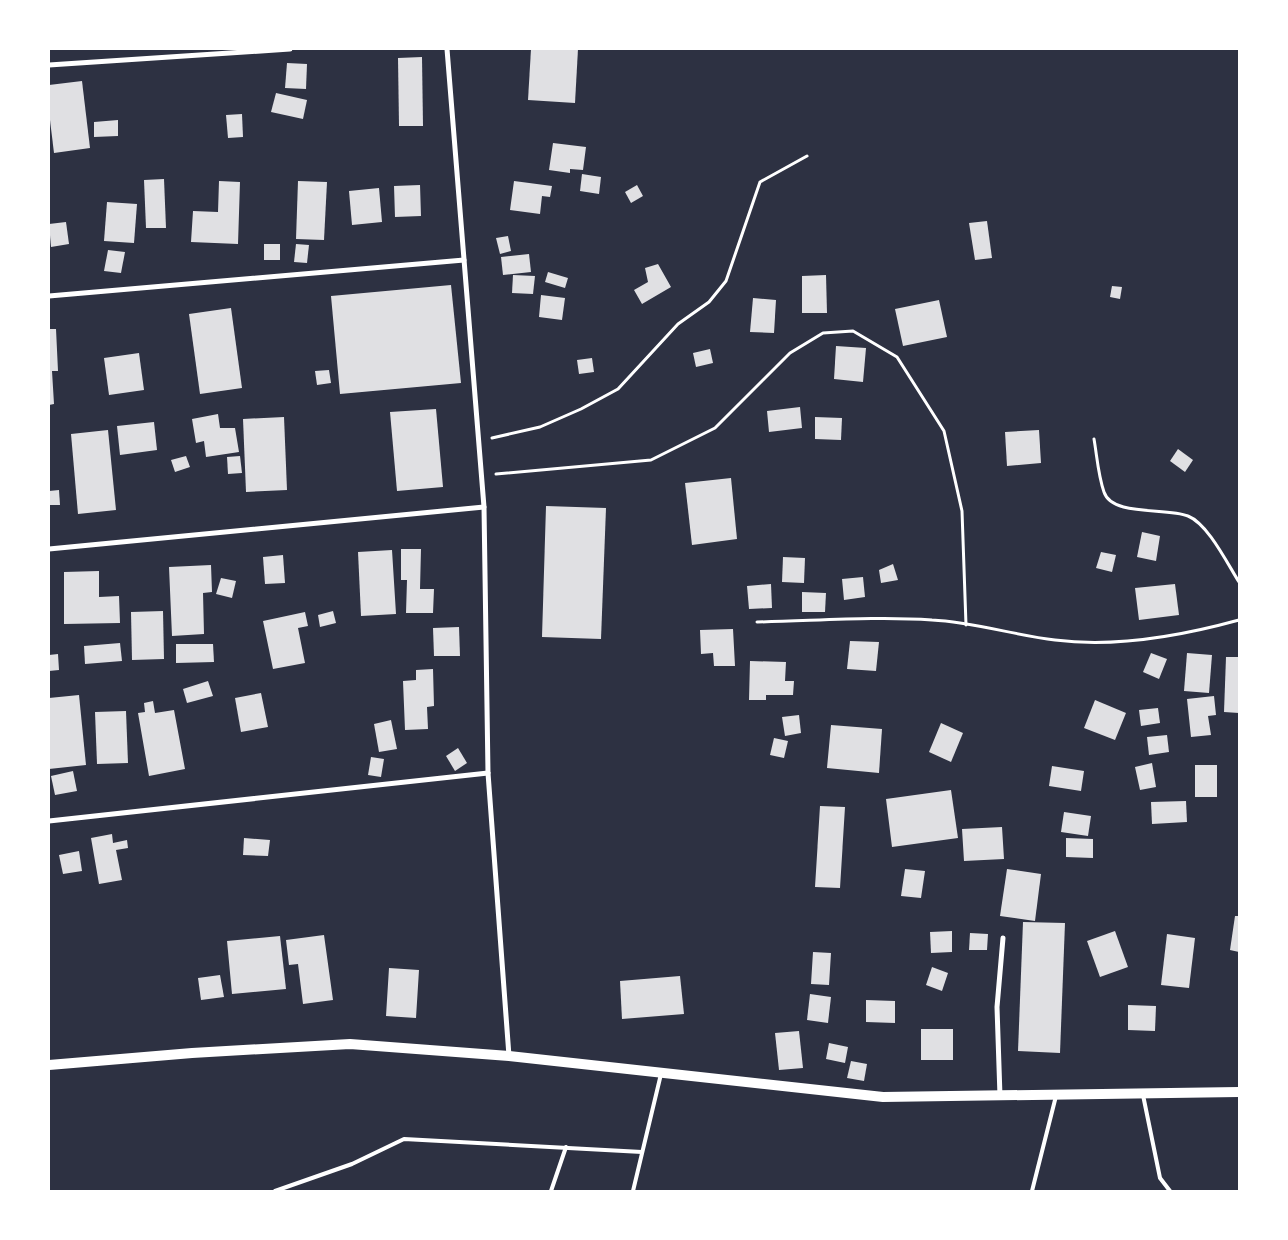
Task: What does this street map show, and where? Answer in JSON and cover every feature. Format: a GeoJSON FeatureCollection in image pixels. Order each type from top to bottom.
{"type":"FeatureCollection","features":[{"type":"Feature","properties":{"kind":"main road"},"geometry":{"type":"LineString","coordinates":[[49,1065],[192,1052],[350,1044],[509,1056],[883,1097],[1239,1092]]}},
{"type":"Feature","properties":{"kind":"street"},"geometry":{"type":"LineString","coordinates":[[49,65],[290,49]]}},
{"type":"Feature","properties":{"kind":"street"},"geometry":{"type":"LineString","coordinates":[[447,49],[480,441],[484,507],[488,773],[509,1056]]}},
{"type":"Feature","properties":{"kind":"street"},"geometry":{"type":"LineString","coordinates":[[49,296],[464,260]]}},
{"type":"Feature","properties":{"kind":"street"},"geometry":{"type":"LineString","coordinates":[[49,549],[484,507]]}},
{"type":"Feature","properties":{"kind":"street"},"geometry":{"type":"LineString","coordinates":[[49,821],[488,773]]}},
{"type":"Feature","properties":{"kind":"street"},"geometry":{"type":"LineString","coordinates":[[1000,1096],[997,1008],[1003,938]]}},
{"type":"Feature","properties":{"kind":"lane"},"geometry":{"type":"LineString","coordinates":[[632,1191],[662,1072]]}},
{"type":"Feature","properties":{"kind":"lane"},"geometry":{"type":"LineString","coordinates":[[1142,1093],[1160,1178],[1170,1191]]}},
{"type":"Feature","properties":{"kind":"lane"},"geometry":{"type":"LineString","coordinates":[[1032,1191],[1056,1095]]}},
{"type":"Feature","properties":{"kind":"lane"},"geometry":{"type":"LineString","coordinates":[[275,1191],[352,1164],[404,1140],[642,1152]]}},
{"type":"Feature","properties":{"kind":"lane"},"geometry":{"type":"LineString","coordinates":[[551,1191],[566,1147]]}},
{"type":"Feature","properties":{"kind":"path"},"geometry":{"type":"LineString","coordinates":[[480,441],[540,426],[581,409],[618,389],[678,324],[708,302],[726,281],[760,182],[807,156]]}},
{"type":"Feature","properties":{"kind":"path"},"geometry":{"type":"LineString","coordinates":[[481,475],[601,466],[651,460],[715,428],[790,353],[822,333],[853,331],[897,357],[944,431],[962,511],[966,625]]}},
{"type":"Feature","properties":{"kind":"path"},"geometry":{"type":"LineString","coordinates":[[1094,439],[1104,494],[1116,504],[1132,509],[1164,510],[1189,516],[1205,530],[1239,582]]}},
{"type":"Feature","properties":{"kind":"path"},"geometry":{"type":"LineString","coordinates":[[758,622],[933,620],[1057,640],[1109,641],[1143,639],[1206,629],[1239,620]]}},
{"type":"Feature","properties":{"kind":"building"},"geometry":{"type":"Polygon","coordinates":[[[531,49],[578,49],[575,103],[528,100],[531,49]]]}},
{"type":"Feature","properties":{"kind":"building"},"geometry":{"type":"Polygon","coordinates":[[[422,57],[423,126],[399,126],[398,58],[422,57]]]}},
{"type":"Feature","properties":{"kind":"building"},"geometry":{"type":"Polygon","coordinates":[[[287,63],[307,64],[306,89],[285,88],[287,63]]]}},
{"type":"Feature","properties":{"kind":"building"},"geometry":{"type":"Polygon","coordinates":[[[82,81],[90,148],[54,153],[49,112],[49,85],[82,81]]]}},
{"type":"Feature","properties":{"kind":"building"},"geometry":{"type":"Polygon","coordinates":[[[276,93],[307,100],[303,119],[271,112],[276,93]]]}},
{"type":"Feature","properties":{"kind":"building"},"geometry":{"type":"Polygon","coordinates":[[[242,114],[243,137],[228,138],[226,115],[242,114]]]}},
{"type":"Feature","properties":{"kind":"building"},"geometry":{"type":"Polygon","coordinates":[[[118,120],[118,136],[94,137],[94,122],[118,120]]]}},
{"type":"Feature","properties":{"kind":"building"},"geometry":{"type":"Polygon","coordinates":[[[553,143],[586,147],[583,170],[570,169],[570,173],[549,170],[553,143]]]}},
{"type":"Feature","properties":{"kind":"building"},"geometry":{"type":"Polygon","coordinates":[[[582,174],[601,177],[599,194],[580,191],[582,174]]]}},
{"type":"Feature","properties":{"kind":"building"},"geometry":{"type":"Polygon","coordinates":[[[164,179],[166,228],[146,228],[144,180],[164,179]]]}},
{"type":"Feature","properties":{"kind":"building"},"geometry":{"type":"Polygon","coordinates":[[[219,181],[240,182],[238,244],[191,242],[193,211],[218,212],[219,181]]]}},
{"type":"Feature","properties":{"kind":"building"},"geometry":{"type":"Polygon","coordinates":[[[298,181],[327,182],[324,240],[296,239],[298,181]]]}},
{"type":"Feature","properties":{"kind":"building"},"geometry":{"type":"Polygon","coordinates":[[[514,181],[552,186],[550,197],[542,196],[540,214],[510,210],[514,181]]]}},
{"type":"Feature","properties":{"kind":"building"},"geometry":{"type":"Polygon","coordinates":[[[420,185],[421,216],[395,217],[394,186],[420,185]]]}},
{"type":"Feature","properties":{"kind":"building"},"geometry":{"type":"Polygon","coordinates":[[[637,185],[643,196],[631,203],[625,192],[637,185]]]}},
{"type":"Feature","properties":{"kind":"building"},"geometry":{"type":"Polygon","coordinates":[[[379,188],[382,222],[352,225],[349,191],[379,188]]]}},
{"type":"Feature","properties":{"kind":"building"},"geometry":{"type":"Polygon","coordinates":[[[107,202],[137,204],[134,243],[104,241],[107,202]]]}},
{"type":"Feature","properties":{"kind":"building"},"geometry":{"type":"Polygon","coordinates":[[[987,221],[992,258],[975,260],[969,223],[987,221]]]}},
{"type":"Feature","properties":{"kind":"building"},"geometry":{"type":"Polygon","coordinates":[[[66,222],[69,244],[51,247],[49,224],[66,222]]]}},
{"type":"Feature","properties":{"kind":"building"},"geometry":{"type":"Polygon","coordinates":[[[508,236],[511,251],[500,254],[496,238],[508,236]]]}},
{"type":"Feature","properties":{"kind":"building"},"geometry":{"type":"Polygon","coordinates":[[[264,244],[280,244],[280,260],[264,260],[264,244]]]}},
{"type":"Feature","properties":{"kind":"building"},"geometry":{"type":"Polygon","coordinates":[[[296,244],[309,245],[307,263],[294,262],[296,244]]]}},
{"type":"Feature","properties":{"kind":"building"},"geometry":{"type":"Polygon","coordinates":[[[108,250],[125,252],[121,273],[104,271],[108,250]]]}},
{"type":"Feature","properties":{"kind":"building"},"geometry":{"type":"Polygon","coordinates":[[[529,254],[531,272],[503,275],[501,257],[529,254]]]}},
{"type":"Feature","properties":{"kind":"building"},"geometry":{"type":"Polygon","coordinates":[[[658,264],[671,287],[642,304],[634,290],[648,282],[645,268],[658,264]]]}},
{"type":"Feature","properties":{"kind":"building"},"geometry":{"type":"Polygon","coordinates":[[[548,272],[568,278],[565,288],[545,282],[548,272]]]}},
{"type":"Feature","properties":{"kind":"building"},"geometry":{"type":"Polygon","coordinates":[[[513,275],[535,276],[533,294],[512,293],[513,275]]]}},
{"type":"Feature","properties":{"kind":"building"},"geometry":{"type":"Polygon","coordinates":[[[826,275],[827,313],[802,313],[802,276],[826,275]]]}},
{"type":"Feature","properties":{"kind":"building"},"geometry":{"type":"Polygon","coordinates":[[[451,285],[461,383],[340,394],[331,296],[451,285]]]}},
{"type":"Feature","properties":{"kind":"building"},"geometry":{"type":"Polygon","coordinates":[[[1112,286],[1122,287],[1120,299],[1110,297],[1112,286]]]}},
{"type":"Feature","properties":{"kind":"building"},"geometry":{"type":"Polygon","coordinates":[[[541,295],[565,298],[562,320],[539,317],[541,295]]]}},
{"type":"Feature","properties":{"kind":"building"},"geometry":{"type":"Polygon","coordinates":[[[753,298],[776,300],[774,333],[750,332],[753,298]]]}},
{"type":"Feature","properties":{"kind":"building"},"geometry":{"type":"Polygon","coordinates":[[[939,300],[947,337],[903,346],[895,309],[939,300]]]}},
{"type":"Feature","properties":{"kind":"building"},"geometry":{"type":"Polygon","coordinates":[[[231,308],[242,388],[200,394],[189,314],[231,308]]]}},
{"type":"Feature","properties":{"kind":"building"},"geometry":{"type":"Polygon","coordinates":[[[49,329],[56,329],[58,371],[52,371],[54,404],[49,405],[49,329]]]}},
{"type":"Feature","properties":{"kind":"building"},"geometry":{"type":"Polygon","coordinates":[[[836,346],[866,348],[863,382],[834,379],[836,346]]]}},
{"type":"Feature","properties":{"kind":"building"},"geometry":{"type":"Polygon","coordinates":[[[710,349],[713,363],[696,367],[693,353],[710,349]]]}},
{"type":"Feature","properties":{"kind":"building"},"geometry":{"type":"Polygon","coordinates":[[[139,353],[144,390],[109,395],[104,358],[139,353]]]}},
{"type":"Feature","properties":{"kind":"building"},"geometry":{"type":"Polygon","coordinates":[[[592,358],[594,372],[579,374],[577,360],[592,358]]]}},
{"type":"Feature","properties":{"kind":"building"},"geometry":{"type":"Polygon","coordinates":[[[329,370],[331,383],[317,385],[315,371],[329,370]]]}},
{"type":"Feature","properties":{"kind":"building"},"geometry":{"type":"Polygon","coordinates":[[[800,407],[802,428],[769,432],[767,411],[800,407]]]}},
{"type":"Feature","properties":{"kind":"building"},"geometry":{"type":"Polygon","coordinates":[[[436,409],[443,487],[397,491],[390,412],[436,409]]]}},
{"type":"Feature","properties":{"kind":"building"},"geometry":{"type":"Polygon","coordinates":[[[218,414],[220,428],[235,428],[239,452],[206,457],[204,441],[196,443],[192,419],[218,414]]]}},
{"type":"Feature","properties":{"kind":"building"},"geometry":{"type":"Polygon","coordinates":[[[284,417],[287,490],[246,492],[243,419],[284,417]]]}},
{"type":"Feature","properties":{"kind":"building"},"geometry":{"type":"Polygon","coordinates":[[[815,417],[842,418],[841,440],[815,439],[815,417]]]}},
{"type":"Feature","properties":{"kind":"building"},"geometry":{"type":"Polygon","coordinates":[[[154,422],[157,450],[120,455],[117,426],[154,422]]]}},
{"type":"Feature","properties":{"kind":"building"},"geometry":{"type":"Polygon","coordinates":[[[108,430],[116,510],[78,514],[71,434],[108,430]]]}},
{"type":"Feature","properties":{"kind":"building"},"geometry":{"type":"Polygon","coordinates":[[[1039,430],[1041,463],[1007,466],[1005,432],[1039,430]]]}},
{"type":"Feature","properties":{"kind":"building"},"geometry":{"type":"Polygon","coordinates":[[[1178,449],[1193,460],[1185,472],[1170,461],[1178,449]]]}},
{"type":"Feature","properties":{"kind":"building"},"geometry":{"type":"Polygon","coordinates":[[[186,456],[190,467],[175,472],[171,460],[186,456]]]}},
{"type":"Feature","properties":{"kind":"building"},"geometry":{"type":"Polygon","coordinates":[[[240,456],[242,473],[228,474],[227,457],[240,456]]]}},
{"type":"Feature","properties":{"kind":"building"},"geometry":{"type":"Polygon","coordinates":[[[731,478],[737,539],[692,545],[685,483],[731,478]]]}},
{"type":"Feature","properties":{"kind":"building"},"geometry":{"type":"Polygon","coordinates":[[[59,490],[60,505],[49,505],[49,491],[59,490]]]}},
{"type":"Feature","properties":{"kind":"building"},"geometry":{"type":"Polygon","coordinates":[[[546,506],[606,508],[601,639],[542,637],[546,506]]]}},
{"type":"Feature","properties":{"kind":"building"},"geometry":{"type":"Polygon","coordinates":[[[1142,532],[1160,536],[1156,561],[1137,557],[1142,532]]]}},
{"type":"Feature","properties":{"kind":"building"},"geometry":{"type":"Polygon","coordinates":[[[401,549],[421,549],[420,589],[434,589],[433,613],[406,613],[407,580],[401,580],[401,549]]]}},
{"type":"Feature","properties":{"kind":"building"},"geometry":{"type":"Polygon","coordinates":[[[392,550],[396,614],[361,616],[358,552],[392,550]]]}},
{"type":"Feature","properties":{"kind":"building"},"geometry":{"type":"Polygon","coordinates":[[[1101,552],[1116,555],[1112,572],[1096,568],[1101,552]]]}},
{"type":"Feature","properties":{"kind":"building"},"geometry":{"type":"Polygon","coordinates":[[[283,555],[285,583],[265,584],[263,557],[283,555]]]}},
{"type":"Feature","properties":{"kind":"building"},"geometry":{"type":"Polygon","coordinates":[[[783,557],[805,558],[804,583],[782,582],[783,557]]]}},
{"type":"Feature","properties":{"kind":"building"},"geometry":{"type":"Polygon","coordinates":[[[893,564],[898,580],[881,583],[879,570],[893,564]]]}},
{"type":"Feature","properties":{"kind":"building"},"geometry":{"type":"Polygon","coordinates":[[[211,565],[212,592],[203,593],[204,634],[172,636],[169,567],[211,565]]]}},
{"type":"Feature","properties":{"kind":"building"},"geometry":{"type":"Polygon","coordinates":[[[99,571],[99,597],[119,596],[120,623],[64,624],[64,572],[99,571]]]}},
{"type":"Feature","properties":{"kind":"building"},"geometry":{"type":"Polygon","coordinates":[[[863,577],[865,597],[844,600],[842,579],[863,577]]]}},
{"type":"Feature","properties":{"kind":"building"},"geometry":{"type":"Polygon","coordinates":[[[221,578],[236,581],[232,598],[216,594],[221,578]]]}},
{"type":"Feature","properties":{"kind":"building"},"geometry":{"type":"Polygon","coordinates":[[[771,584],[772,608],[749,609],[747,586],[771,584]]]}},
{"type":"Feature","properties":{"kind":"building"},"geometry":{"type":"Polygon","coordinates":[[[1175,584],[1179,615],[1139,620],[1135,588],[1175,584]]]}},
{"type":"Feature","properties":{"kind":"building"},"geometry":{"type":"Polygon","coordinates":[[[802,592],[826,593],[825,612],[802,612],[802,592]]]}},
{"type":"Feature","properties":{"kind":"building"},"geometry":{"type":"Polygon","coordinates":[[[163,611],[164,659],[132,660],[131,612],[163,611]]]}},
{"type":"Feature","properties":{"kind":"building"},"geometry":{"type":"Polygon","coordinates":[[[333,611],[336,623],[320,627],[318,615],[333,611]]]}},
{"type":"Feature","properties":{"kind":"building"},"geometry":{"type":"Polygon","coordinates":[[[305,612],[308,626],[298,628],[305,663],[273,669],[263,621],[305,612]]]}},
{"type":"Feature","properties":{"kind":"building"},"geometry":{"type":"Polygon","coordinates":[[[459,627],[460,656],[434,656],[433,628],[459,627]]]}},
{"type":"Feature","properties":{"kind":"building"},"geometry":{"type":"Polygon","coordinates":[[[733,629],[735,666],[714,666],[713,653],[701,654],[700,630],[733,629]]]}},
{"type":"Feature","properties":{"kind":"building"},"geometry":{"type":"Polygon","coordinates":[[[850,641],[879,642],[876,671],[847,669],[850,641]]]}},
{"type":"Feature","properties":{"kind":"building"},"geometry":{"type":"Polygon","coordinates":[[[120,643],[122,661],[85,664],[84,646],[120,643]]]}},
{"type":"Feature","properties":{"kind":"building"},"geometry":{"type":"Polygon","coordinates":[[[176,644],[213,644],[214,662],[176,663],[176,644]]]}},
{"type":"Feature","properties":{"kind":"building"},"geometry":{"type":"Polygon","coordinates":[[[1151,653],[1167,659],[1159,679],[1143,672],[1151,653]]]}},
{"type":"Feature","properties":{"kind":"building"},"geometry":{"type":"Polygon","coordinates":[[[1187,653],[1212,655],[1209,693],[1184,691],[1187,653]]]}},
{"type":"Feature","properties":{"kind":"building"},"geometry":{"type":"Polygon","coordinates":[[[58,654],[59,670],[49,671],[49,655],[58,654]]]}},
{"type":"Feature","properties":{"kind":"building"},"geometry":{"type":"Polygon","coordinates":[[[1226,657],[1239,657],[1239,713],[1224,712],[1226,657]]]}},
{"type":"Feature","properties":{"kind":"building"},"geometry":{"type":"Polygon","coordinates":[[[750,661],[786,662],[785,681],[794,681],[793,695],[766,695],[766,700],[749,700],[750,661]]]}},
{"type":"Feature","properties":{"kind":"building"},"geometry":{"type":"Polygon","coordinates":[[[433,669],[434,706],[427,707],[428,729],[405,730],[403,681],[416,680],[416,670],[433,669]]]}},
{"type":"Feature","properties":{"kind":"building"},"geometry":{"type":"Polygon","coordinates":[[[208,681],[213,696],[187,703],[183,689],[208,681]]]}},
{"type":"Feature","properties":{"kind":"building"},"geometry":{"type":"Polygon","coordinates":[[[261,693],[268,727],[241,732],[235,698],[261,693]]]}},
{"type":"Feature","properties":{"kind":"building"},"geometry":{"type":"Polygon","coordinates":[[[79,695],[86,765],[49,769],[49,698],[79,695]]]}},
{"type":"Feature","properties":{"kind":"building"},"geometry":{"type":"Polygon","coordinates":[[[1214,696],[1216,715],[1208,716],[1211,735],[1191,737],[1187,699],[1214,696]]]}},
{"type":"Feature","properties":{"kind":"building"},"geometry":{"type":"Polygon","coordinates":[[[1095,700],[1126,713],[1115,740],[1084,728],[1095,700]]]}},
{"type":"Feature","properties":{"kind":"building"},"geometry":{"type":"Polygon","coordinates":[[[153,701],[155,713],[174,710],[185,769],[149,776],[138,713],[145,712],[144,703],[153,701]]]}},
{"type":"Feature","properties":{"kind":"building"},"geometry":{"type":"Polygon","coordinates":[[[1158,708],[1160,723],[1141,726],[1139,710],[1158,708]]]}},
{"type":"Feature","properties":{"kind":"building"},"geometry":{"type":"Polygon","coordinates":[[[126,711],[128,763],[97,764],[95,712],[126,711]]]}},
{"type":"Feature","properties":{"kind":"building"},"geometry":{"type":"Polygon","coordinates":[[[799,715],[801,733],[785,736],[782,717],[799,715]]]}},
{"type":"Feature","properties":{"kind":"building"},"geometry":{"type":"Polygon","coordinates":[[[391,720],[397,749],[379,752],[374,724],[391,720]]]}},
{"type":"Feature","properties":{"kind":"building"},"geometry":{"type":"Polygon","coordinates":[[[941,723],[963,733],[951,762],[929,752],[941,723]]]}},
{"type":"Feature","properties":{"kind":"building"},"geometry":{"type":"Polygon","coordinates":[[[831,725],[882,729],[879,773],[827,768],[831,725]]]}},
{"type":"Feature","properties":{"kind":"building"},"geometry":{"type":"Polygon","coordinates":[[[1167,735],[1169,752],[1149,755],[1147,737],[1167,735]]]}},
{"type":"Feature","properties":{"kind":"building"},"geometry":{"type":"Polygon","coordinates":[[[774,738],[788,741],[784,758],[770,755],[774,738]]]}},
{"type":"Feature","properties":{"kind":"building"},"geometry":{"type":"Polygon","coordinates":[[[458,748],[467,763],[455,771],[446,756],[458,748]]]}},
{"type":"Feature","properties":{"kind":"building"},"geometry":{"type":"Polygon","coordinates":[[[371,757],[384,759],[381,777],[368,775],[371,757]]]}},
{"type":"Feature","properties":{"kind":"building"},"geometry":{"type":"Polygon","coordinates":[[[1152,763],[1156,787],[1140,790],[1135,767],[1152,763]]]}},
{"type":"Feature","properties":{"kind":"building"},"geometry":{"type":"Polygon","coordinates":[[[1195,765],[1217,765],[1217,797],[1195,797],[1195,765]]]}},
{"type":"Feature","properties":{"kind":"building"},"geometry":{"type":"Polygon","coordinates":[[[1052,766],[1084,771],[1081,791],[1049,786],[1052,766]]]}},
{"type":"Feature","properties":{"kind":"building"},"geometry":{"type":"Polygon","coordinates":[[[73,771],[77,791],[55,795],[51,776],[73,771]]]}},
{"type":"Feature","properties":{"kind":"building"},"geometry":{"type":"Polygon","coordinates":[[[951,790],[958,838],[892,847],[886,799],[951,790]]]}},
{"type":"Feature","properties":{"kind":"building"},"geometry":{"type":"Polygon","coordinates":[[[1186,801],[1187,822],[1152,824],[1151,802],[1186,801]]]}},
{"type":"Feature","properties":{"kind":"building"},"geometry":{"type":"Polygon","coordinates":[[[820,806],[845,807],[840,888],[815,887],[820,806]]]}},
{"type":"Feature","properties":{"kind":"building"},"geometry":{"type":"Polygon","coordinates":[[[1064,812],[1091,816],[1088,836],[1061,832],[1064,812]]]}},
{"type":"Feature","properties":{"kind":"building"},"geometry":{"type":"Polygon","coordinates":[[[1002,827],[1004,859],[964,861],[962,829],[1002,827]]]}},
{"type":"Feature","properties":{"kind":"building"},"geometry":{"type":"Polygon","coordinates":[[[112,834],[113,843],[127,840],[128,848],[116,850],[122,880],[99,884],[91,838],[112,834]]]}},
{"type":"Feature","properties":{"kind":"building"},"geometry":{"type":"Polygon","coordinates":[[[244,838],[270,840],[268,856],[243,855],[244,838]]]}},
{"type":"Feature","properties":{"kind":"building"},"geometry":{"type":"Polygon","coordinates":[[[1066,838],[1093,839],[1093,858],[1066,857],[1066,838]]]}},
{"type":"Feature","properties":{"kind":"building"},"geometry":{"type":"Polygon","coordinates":[[[79,851],[82,871],[63,874],[59,855],[79,851]]]}},
{"type":"Feature","properties":{"kind":"building"},"geometry":{"type":"Polygon","coordinates":[[[905,869],[925,871],[921,898],[901,896],[905,869]]]}},
{"type":"Feature","properties":{"kind":"building"},"geometry":{"type":"Polygon","coordinates":[[[1007,869],[1041,874],[1035,921],[1000,916],[1007,869]]]}},
{"type":"Feature","properties":{"kind":"building"},"geometry":{"type":"Polygon","coordinates":[[[1235,916],[1239,916],[1239,952],[1230,950],[1235,916]]]}},
{"type":"Feature","properties":{"kind":"building"},"geometry":{"type":"Polygon","coordinates":[[[1023,922],[1065,923],[1060,1053],[1018,1051],[1023,922]]]}},
{"type":"Feature","properties":{"kind":"building"},"geometry":{"type":"Polygon","coordinates":[[[952,931],[952,952],[931,953],[930,932],[952,931]]]}},
{"type":"Feature","properties":{"kind":"building"},"geometry":{"type":"Polygon","coordinates":[[[1115,931],[1128,967],[1100,977],[1087,941],[1115,931]]]}},
{"type":"Feature","properties":{"kind":"building"},"geometry":{"type":"Polygon","coordinates":[[[970,933],[988,934],[987,950],[969,950],[970,933]]]}},
{"type":"Feature","properties":{"kind":"building"},"geometry":{"type":"Polygon","coordinates":[[[1167,934],[1195,938],[1189,988],[1161,985],[1167,934]]]}},
{"type":"Feature","properties":{"kind":"building"},"geometry":{"type":"Polygon","coordinates":[[[324,935],[333,1000],[303,1004],[298,964],[289,965],[286,940],[324,935]]]}},
{"type":"Feature","properties":{"kind":"building"},"geometry":{"type":"Polygon","coordinates":[[[280,936],[286,989],[232,994],[227,941],[280,936]]]}},
{"type":"Feature","properties":{"kind":"building"},"geometry":{"type":"Polygon","coordinates":[[[813,952],[831,953],[829,985],[811,984],[813,952]]]}},
{"type":"Feature","properties":{"kind":"building"},"geometry":{"type":"Polygon","coordinates":[[[932,967],[948,973],[942,991],[926,985],[932,967]]]}},
{"type":"Feature","properties":{"kind":"building"},"geometry":{"type":"Polygon","coordinates":[[[389,968],[419,970],[416,1018],[386,1016],[389,968]]]}},
{"type":"Feature","properties":{"kind":"building"},"geometry":{"type":"Polygon","coordinates":[[[220,975],[224,997],[201,1000],[198,978],[220,975]]]}},
{"type":"Feature","properties":{"kind":"building"},"geometry":{"type":"Polygon","coordinates":[[[680,976],[684,1014],[622,1019],[620,981],[680,976]]]}},
{"type":"Feature","properties":{"kind":"building"},"geometry":{"type":"Polygon","coordinates":[[[810,994],[831,997],[828,1023],[807,1020],[810,994]]]}},
{"type":"Feature","properties":{"kind":"building"},"geometry":{"type":"Polygon","coordinates":[[[866,1000],[895,1001],[895,1023],[866,1022],[866,1000]]]}},
{"type":"Feature","properties":{"kind":"building"},"geometry":{"type":"Polygon","coordinates":[[[1128,1005],[1156,1006],[1155,1031],[1128,1030],[1128,1005]]]}},
{"type":"Feature","properties":{"kind":"building"},"geometry":{"type":"Polygon","coordinates":[[[921,1029],[953,1029],[953,1060],[921,1060],[921,1029]]]}},
{"type":"Feature","properties":{"kind":"building"},"geometry":{"type":"Polygon","coordinates":[[[799,1031],[803,1068],[779,1070],[775,1033],[799,1031]]]}},
{"type":"Feature","properties":{"kind":"building"},"geometry":{"type":"Polygon","coordinates":[[[829,1043],[848,1047],[845,1063],[826,1059],[829,1043]]]}},
{"type":"Feature","properties":{"kind":"building"},"geometry":{"type":"Polygon","coordinates":[[[851,1061],[867,1064],[864,1081],[847,1078],[851,1061]]]}}]}
